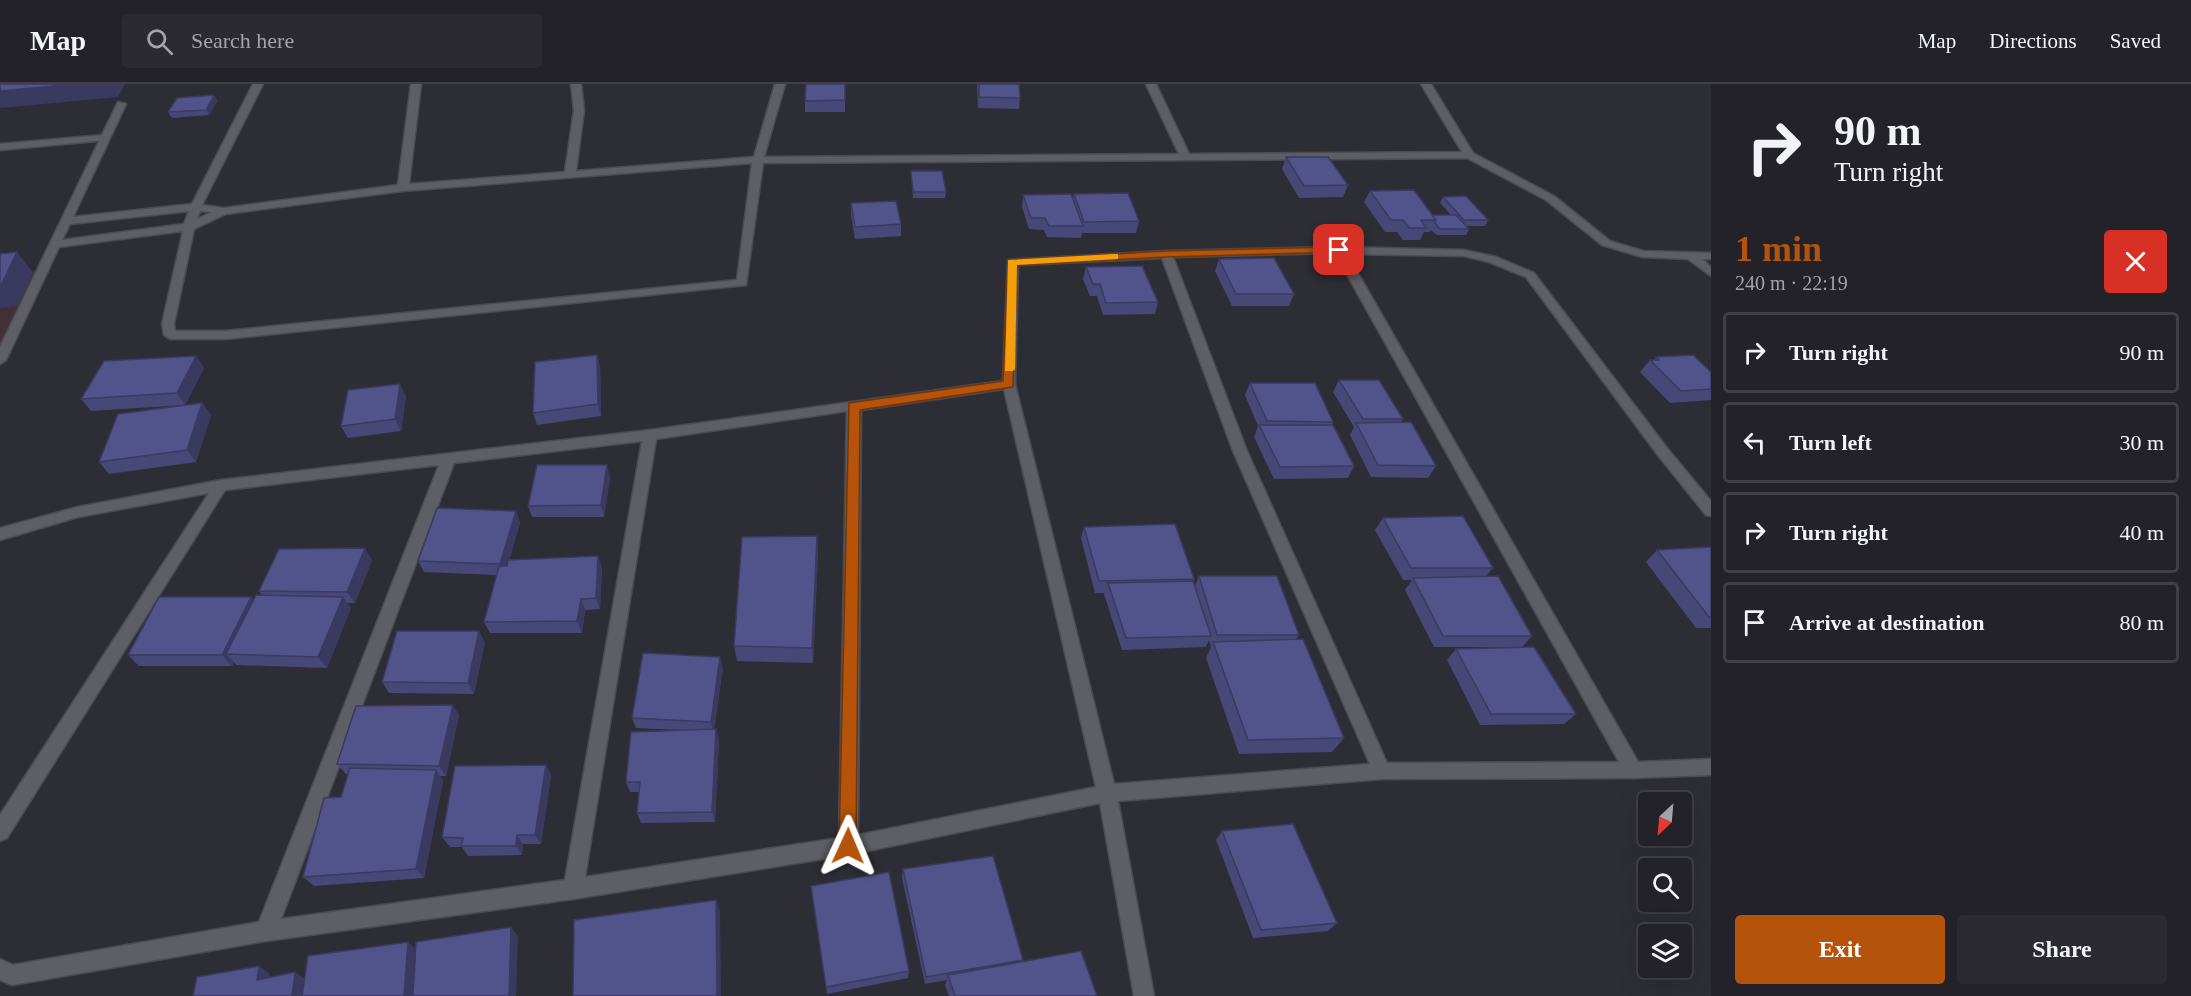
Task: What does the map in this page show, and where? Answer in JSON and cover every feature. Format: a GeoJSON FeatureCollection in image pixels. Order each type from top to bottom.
{"type":"FeatureCollection","features":[{"type":"Feature","properties":{"kind":"street"},"geometry":{"type":"LineString","coordinates":[[258,84],[196,207],[189,227],[168,324],[170,335],[225,335],[742,283],[758,160],[780,84]]}},
{"type":"Feature","properties":{"kind":"street"},"geometry":{"type":"LineString","coordinates":[[404,188],[416,84]]}},
{"type":"Feature","properties":{"kind":"street"},"geometry":{"type":"LineString","coordinates":[[570,176],[579,110],[576,84]]}},
{"type":"Feature","properties":{"kind":"street"},"geometry":{"type":"LineString","coordinates":[[1151,84],[1185,156]]}},
{"type":"Feature","properties":{"kind":"street"},"geometry":{"type":"LineString","coordinates":[[1426,84],[1468,155]]}},
{"type":"Feature","properties":{"kind":"street"},"geometry":{"type":"LineString","coordinates":[[0,360],[121,104]]}},
{"type":"Feature","properties":{"kind":"street"},"geometry":{"type":"LineString","coordinates":[[0,147],[104,138]]}},
{"type":"Feature","properties":{"kind":"street"},"geometry":{"type":"LineString","coordinates":[[56,244],[189,227],[224,212],[404,188],[758,160],[1468,155],[1550,198],[1606,243],[1642,254],[1711,256]]}},
{"type":"Feature","properties":{"kind":"street"},"geometry":{"type":"LineString","coordinates":[[66,221],[196,207],[224,212]]}},
{"type":"Feature","properties":{"kind":"street"},"geometry":{"type":"LineString","coordinates":[[1339,250],[1633,770]]}},
{"type":"Feature","properties":{"kind":"street"},"geometry":{"type":"LineString","coordinates":[[1144,996],[1107,793],[1009,384],[1012,262],[1166,254],[1339,250],[1464,253],[1492,259],[1530,275],[1662,451],[1711,511]]}},
{"type":"Feature","properties":{"kind":"street"},"geometry":{"type":"LineString","coordinates":[[1166,254],[1239,451],[1382,771]]}},
{"type":"Feature","properties":{"kind":"street"},"geometry":{"type":"LineString","coordinates":[[1692,256],[1711,273]]}},
{"type":"Feature","properties":{"kind":"street"},"geometry":{"type":"LineString","coordinates":[[0,534],[78,512],[221,485],[650,435],[1009,384]]}},
{"type":"Feature","properties":{"kind":"street"},"geometry":{"type":"LineString","coordinates":[[848,846],[854,406]]}},
{"type":"Feature","properties":{"kind":"street"},"geometry":{"type":"LineString","coordinates":[[573,889],[650,435]]}},
{"type":"Feature","properties":{"kind":"street"},"geometry":{"type":"LineString","coordinates":[[266,931],[448,459]]}},
{"type":"Feature","properties":{"kind":"street"},"geometry":{"type":"LineString","coordinates":[[0,832],[221,485]]}},
{"type":"Feature","properties":{"kind":"street"},"geometry":{"type":"LineString","coordinates":[[0,969],[12,975],[266,931],[573,889],[848,846],[1107,793],[1382,771],[1633,770],[1711,767]]}},
{"type":"Feature","properties":{"kind":"shaded area"},"geometry":{"type":"Polygon","coordinates":[[[40,270],[0,346],[0,275],[40,270]]]}},
{"type":"Feature","properties":{"kind":"building"},"geometry":{"type":"Polygon","coordinates":[[[0,84],[75,84],[0,91],[0,84]]]}},
{"type":"Feature","properties":{"kind":"building"},"geometry":{"type":"Polygon","coordinates":[[[806,84],[845,84],[845,100],[805,101],[806,84]]]}},
{"type":"Feature","properties":{"kind":"building"},"geometry":{"type":"Polygon","coordinates":[[[979,84],[1019,84],[1020,98],[979,97],[979,84]]]}},
{"type":"Feature","properties":{"kind":"building"},"geometry":{"type":"Polygon","coordinates":[[[214,95],[206,110],[168,112],[177,98],[214,95]]]}},
{"type":"Feature","properties":{"kind":"building"},"geometry":{"type":"Polygon","coordinates":[[[1286,157],[1328,157],[1348,185],[1304,186],[1286,157]]]}},
{"type":"Feature","properties":{"kind":"building"},"geometry":{"type":"Polygon","coordinates":[[[911,171],[942,171],[946,192],[913,192],[911,171]]]}},
{"type":"Feature","properties":{"kind":"building"},"geometry":{"type":"Polygon","coordinates":[[[1414,190],[1436,220],[1421,220],[1426,228],[1409,228],[1403,220],[1391,220],[1370,191],[1414,190]]]}},
{"type":"Feature","properties":{"kind":"building"},"geometry":{"type":"Polygon","coordinates":[[[1128,193],[1139,221],[1084,222],[1074,194],[1128,193]]]}},
{"type":"Feature","properties":{"kind":"building"},"geometry":{"type":"Polygon","coordinates":[[[1071,194],[1083,226],[1049,226],[1045,218],[1031,218],[1023,195],[1071,194]]]}},
{"type":"Feature","properties":{"kind":"building"},"geometry":{"type":"Polygon","coordinates":[[[1466,196],[1488,220],[1464,220],[1443,197],[1466,196]]]}},
{"type":"Feature","properties":{"kind":"building"},"geometry":{"type":"Polygon","coordinates":[[[896,201],[901,224],[855,227],[851,203],[896,201]]]}},
{"type":"Feature","properties":{"kind":"building"},"geometry":{"type":"Polygon","coordinates":[[[1432,215],[1456,215],[1469,229],[1440,229],[1432,215]]]}},
{"type":"Feature","properties":{"kind":"building"},"geometry":{"type":"Polygon","coordinates":[[[17,252],[1,285],[0,285],[0,254],[17,252]]]}},
{"type":"Feature","properties":{"kind":"building"},"geometry":{"type":"Polygon","coordinates":[[[1274,258],[1294,294],[1236,294],[1219,259],[1274,258]]]}},
{"type":"Feature","properties":{"kind":"building"},"geometry":{"type":"Polygon","coordinates":[[[1142,266],[1158,302],[1106,303],[1100,284],[1093,284],[1086,267],[1142,266]]]}},
{"type":"Feature","properties":{"kind":"building"},"geometry":{"type":"Polygon","coordinates":[[[597,355],[598,404],[533,413],[535,362],[597,355]]]}},
{"type":"Feature","properties":{"kind":"building"},"geometry":{"type":"Polygon","coordinates":[[[1693,355],[1711,372],[1711,389],[1681,391],[1650,360],[1659,360],[1656,357],[1693,355]]]}},
{"type":"Feature","properties":{"kind":"building"},"geometry":{"type":"Polygon","coordinates":[[[196,356],[177,393],[81,399],[104,361],[196,356]]]}},
{"type":"Feature","properties":{"kind":"building"},"geometry":{"type":"Polygon","coordinates":[[[1339,380],[1379,380],[1403,419],[1363,419],[1339,380]]]}},
{"type":"Feature","properties":{"kind":"building"},"geometry":{"type":"Polygon","coordinates":[[[1250,383],[1315,383],[1333,422],[1267,421],[1250,383]]]}},
{"type":"Feature","properties":{"kind":"building"},"geometry":{"type":"Polygon","coordinates":[[[400,384],[395,419],[341,426],[348,390],[400,384]]]}},
{"type":"Feature","properties":{"kind":"building"},"geometry":{"type":"Polygon","coordinates":[[[202,403],[187,450],[99,462],[118,414],[202,403]]]}},
{"type":"Feature","properties":{"kind":"building"},"geometry":{"type":"Polygon","coordinates":[[[1411,422],[1436,466],[1378,465],[1356,423],[1411,422]]]}},
{"type":"Feature","properties":{"kind":"building"},"geometry":{"type":"Polygon","coordinates":[[[1259,425],[1333,425],[1354,466],[1280,467],[1259,425]]]}},
{"type":"Feature","properties":{"kind":"building"},"geometry":{"type":"Polygon","coordinates":[[[537,465],[607,465],[601,505],[528,506],[537,465]]]}},
{"type":"Feature","properties":{"kind":"building"},"geometry":{"type":"Polygon","coordinates":[[[437,508],[516,511],[500,564],[418,561],[437,508]]]}},
{"type":"Feature","properties":{"kind":"building"},"geometry":{"type":"Polygon","coordinates":[[[1463,516],[1493,568],[1411,568],[1383,518],[1463,516]]]}},
{"type":"Feature","properties":{"kind":"building"},"geometry":{"type":"Polygon","coordinates":[[[1175,524],[1194,579],[1099,581],[1084,527],[1175,524]]]}},
{"type":"Feature","properties":{"kind":"building"},"geometry":{"type":"Polygon","coordinates":[[[817,536],[812,648],[734,646],[742,537],[817,536]]]}},
{"type":"Feature","properties":{"kind":"building"},"geometry":{"type":"Polygon","coordinates":[[[1711,547],[1711,617],[1709,617],[1657,550],[1711,547]]]}},
{"type":"Feature","properties":{"kind":"building"},"geometry":{"type":"Polygon","coordinates":[[[365,548],[347,592],[259,591],[279,549],[365,548]]]}},
{"type":"Feature","properties":{"kind":"building"},"geometry":{"type":"Polygon","coordinates":[[[598,556],[596,598],[581,599],[577,621],[484,622],[499,566],[507,566],[508,560],[598,556]]]}},
{"type":"Feature","properties":{"kind":"building"},"geometry":{"type":"Polygon","coordinates":[[[1199,576],[1277,576],[1299,635],[1217,635],[1199,576]]]}},
{"type":"Feature","properties":{"kind":"building"},"geometry":{"type":"Polygon","coordinates":[[[1498,576],[1532,636],[1443,636],[1413,578],[1498,576]]]}},
{"type":"Feature","properties":{"kind":"building"},"geometry":{"type":"Polygon","coordinates":[[[1193,581],[1211,636],[1126,638],[1108,583],[1193,581]]]}},
{"type":"Feature","properties":{"kind":"building"},"geometry":{"type":"Polygon","coordinates":[[[256,595],[343,597],[318,657],[226,654],[256,595]]]}},
{"type":"Feature","properties":{"kind":"building"},"geometry":{"type":"Polygon","coordinates":[[[159,597],[251,597],[222,655],[128,655],[159,597]]]}},
{"type":"Feature","properties":{"kind":"building"},"geometry":{"type":"Polygon","coordinates":[[[397,631],[479,631],[468,683],[382,682],[397,631]]]}},
{"type":"Feature","properties":{"kind":"building"},"geometry":{"type":"Polygon","coordinates":[[[1303,639],[1344,738],[1248,740],[1213,642],[1303,639]]]}},
{"type":"Feature","properties":{"kind":"building"},"geometry":{"type":"Polygon","coordinates":[[[1534,647],[1576,714],[1491,714],[1456,649],[1534,647]]]}},
{"type":"Feature","properties":{"kind":"building"},"geometry":{"type":"Polygon","coordinates":[[[643,653],[720,657],[711,722],[632,718],[643,653]]]}},
{"type":"Feature","properties":{"kind":"building"},"geometry":{"type":"Polygon","coordinates":[[[453,705],[439,766],[337,764],[356,706],[453,705]]]}},
{"type":"Feature","properties":{"kind":"building"},"geometry":{"type":"Polygon","coordinates":[[[716,729],[712,812],[637,813],[640,782],[626,782],[631,732],[716,729]]]}},
{"type":"Feature","properties":{"kind":"building"},"geometry":{"type":"Polygon","coordinates":[[[546,765],[535,835],[517,835],[516,846],[461,846],[463,838],[442,837],[455,766],[546,765]]]}},
{"type":"Feature","properties":{"kind":"building"},"geometry":{"type":"Polygon","coordinates":[[[350,768],[436,770],[416,869],[303,877],[324,798],[341,797],[350,768]]]}},
{"type":"Feature","properties":{"kind":"building"},"geometry":{"type":"Polygon","coordinates":[[[1293,824],[1337,923],[1261,930],[1222,831],[1293,824]]]}},
{"type":"Feature","properties":{"kind":"building"},"geometry":{"type":"Polygon","coordinates":[[[993,856],[1023,960],[926,977],[903,869],[993,856]]]}},
{"type":"Feature","properties":{"kind":"building"},"geometry":{"type":"Polygon","coordinates":[[[889,872],[909,971],[826,987],[811,886],[889,872]]]}},
{"type":"Feature","properties":{"kind":"building"},"geometry":{"type":"Polygon","coordinates":[[[716,900],[717,996],[573,996],[574,920],[716,900]]]}},
{"type":"Feature","properties":{"kind":"building"},"geometry":{"type":"Polygon","coordinates":[[[511,927],[509,996],[413,996],[416,942],[511,927]]]}},
{"type":"Feature","properties":{"kind":"building"},"geometry":{"type":"Polygon","coordinates":[[[408,942],[404,996],[302,996],[308,956],[408,942]]]}},
{"type":"Feature","properties":{"kind":"building"},"geometry":{"type":"Polygon","coordinates":[[[1081,951],[1097,996],[955,996],[948,975],[1081,951]]]}},
{"type":"Feature","properties":{"kind":"building"},"geometry":{"type":"Polygon","coordinates":[[[259,966],[257,980],[295,972],[292,996],[193,996],[197,977],[259,966]]]}},
{"type":"Feature","properties":{"kind":"slow traffic"},"geometry":{"type":"LineString","coordinates":[[1009,369],[1012,262],[1114,257]]}},
{"type":"Feature","properties":{"kind":"route"},"geometry":{"type":"LineString","coordinates":[[848,846],[854,406],[1009,384],[1012,262],[1166,254],[1339,250]]}}]}
